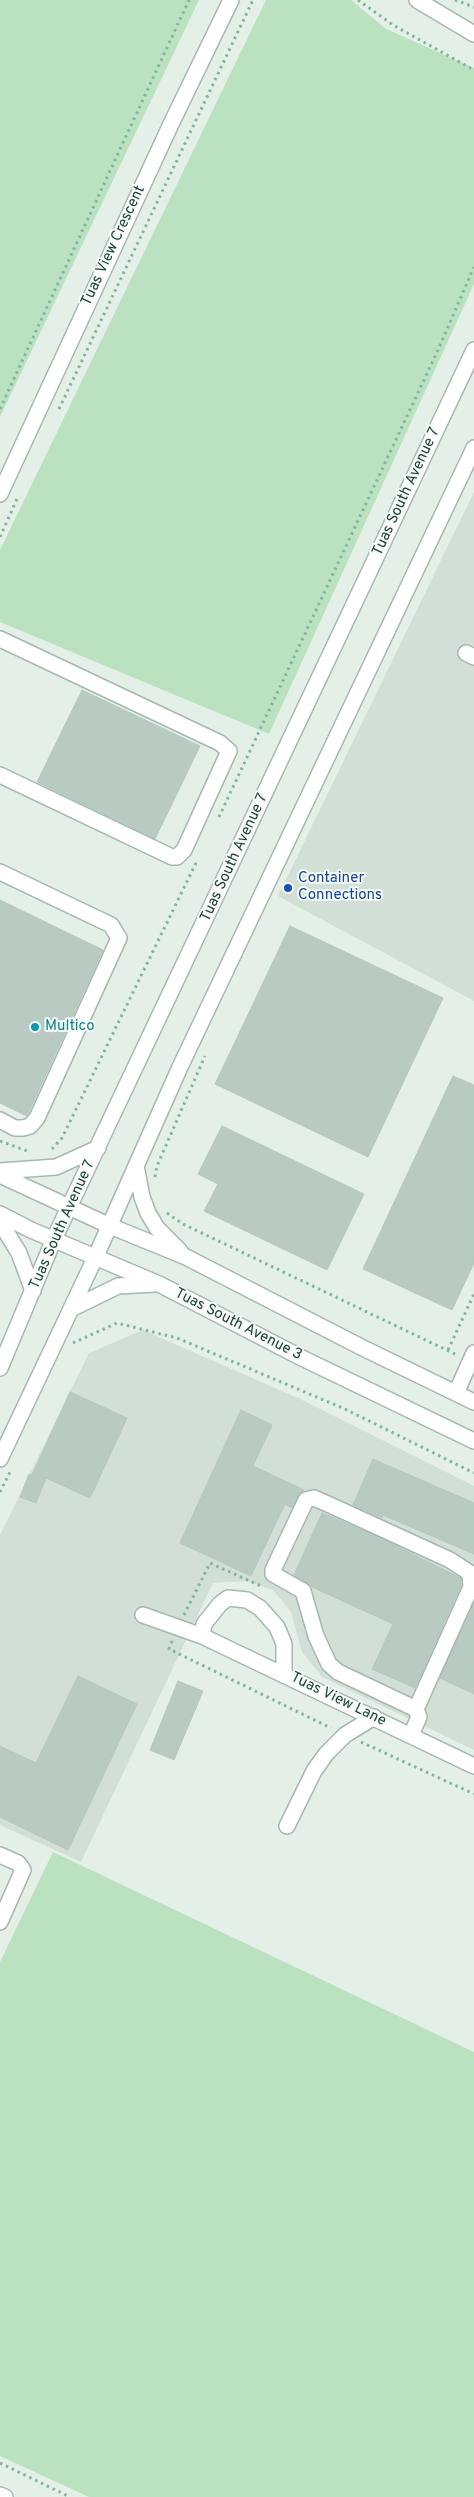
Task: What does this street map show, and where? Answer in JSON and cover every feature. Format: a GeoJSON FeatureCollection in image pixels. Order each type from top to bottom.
{"type":"FeatureCollection","features":[{"type":"Feature","properties":{"kind":"street","name":"Tuas View Crescent"},"geometry":{"type":"LineString","coordinates":[[0,494],[171,124],[231,0]]}},
{"type":"Feature","properties":{"kind":"street"},"geometry":{"type":"LineString","coordinates":[[417,0],[474,34]]}},
{"type":"Feature","properties":{"kind":"street","name":"Tuas South Avenue 7"},"geometry":{"type":"LineString","coordinates":[[0,1368],[54,1239],[474,350]]}},
{"type":"Feature","properties":{"kind":"street"},"geometry":{"type":"LineString","coordinates":[[6,1462],[71,1309],[180,1067],[474,448]]}},
{"type":"Feature","properties":{"kind":"street"},"geometry":{"type":"LineString","coordinates":[[0,639],[220,743],[229,751],[184,850],[177,856],[172,857],[0,775]]}},
{"type":"Feature","properties":{"kind":"street"},"geometry":{"type":"LineString","coordinates":[[0,872],[111,924],[119,938],[37,1118],[30,1126],[23,1128],[15,1128],[0,1120]]}},
{"type":"Feature","properties":{"kind":"street"},"geometry":{"type":"LineString","coordinates":[[0,1173],[56,1167],[98,1148]]}},
{"type":"Feature","properties":{"kind":"street"},"geometry":{"type":"LineString","coordinates":[[136,1166],[142,1197],[157,1228],[186,1257]]}},
{"type":"Feature","properties":{"kind":"street"},"geometry":{"type":"LineString","coordinates":[[0,1173],[110,1226],[186,1257],[474,1402]]}},
{"type":"Feature","properties":{"kind":"street","name":"Tuas South Avenue 3"},"geometry":{"type":"LineString","coordinates":[[0,1214],[159,1284],[302,1358],[474,1441]]}},
{"type":"Feature","properties":{"kind":"street"},"geometry":{"type":"LineString","coordinates":[[0,1222],[18,1253],[33,1291]]}},
{"type":"Feature","properties":{"kind":"street"},"geometry":{"type":"LineString","coordinates":[[71,1309],[118,1286],[159,1284]]}},
{"type":"Feature","properties":{"kind":"street"},"geometry":{"type":"LineString","coordinates":[[456,1393],[472,1357]]}},
{"type":"Feature","properties":{"kind":"street"},"geometry":{"type":"LineString","coordinates":[[411,1735],[419,1717],[416,1709],[338,1672],[329,1664],[316,1636],[303,1591],[273,1574],[273,1570],[306,1500],[314,1498],[330,1505],[450,1560],[470,1573],[472,1587],[416,1709]]}},
{"type":"Feature","properties":{"kind":"street"},"geometry":{"type":"LineString","coordinates":[[202,1636],[204,1624],[220,1604],[228,1598],[247,1600],[260,1608],[277,1627],[284,1644],[284,1674]]}},
{"type":"Feature","properties":{"kind":"street","name":"Tuas View Lane"},"geometry":{"type":"LineString","coordinates":[[143,1615],[202,1636],[474,1766]]}},
{"type":"Feature","properties":{"kind":"street"},"geometry":{"type":"LineString","coordinates":[[287,1826],[314,1771],[326,1754],[345,1735],[374,1717]]}},
{"type":"Feature","properties":{"kind":"street"},"geometry":{"type":"LineString","coordinates":[[0,1855],[18,1863],[23,1870],[0,1922]]}},
{"type":"Feature","properties":{"kind":"street"},"geometry":{"type":"LineString","coordinates":[[0,2495],[5,2497]]}},
{"type":"Feature","properties":{"kind":"path"},"geometry":{"type":"LineString","coordinates":[[0,409],[189,0]]}},
{"type":"Feature","properties":{"kind":"path"},"geometry":{"type":"LineString","coordinates":[[55,417],[254,0]]}},
{"type":"Feature","properties":{"kind":"path"},"geometry":{"type":"LineString","coordinates":[[358,0],[393,25],[474,70]]}},
{"type":"Feature","properties":{"kind":"path"},"geometry":{"type":"LineString","coordinates":[[455,0],[474,7]]}},
{"type":"Feature","properties":{"kind":"path"},"geometry":{"type":"LineString","coordinates":[[214,825],[250,755],[474,267]]}},
{"type":"Feature","properties":{"kind":"path"},"geometry":{"type":"LineString","coordinates":[[0,537],[20,494]]}},
{"type":"Feature","properties":{"kind":"path"},"geometry":{"type":"LineString","coordinates":[[244,752],[250,755]]}},
{"type":"Feature","properties":{"kind":"path"},"geometry":{"type":"LineString","coordinates":[[46,1152],[55,1149],[62,1138],[201,852]]}},
{"type":"Feature","properties":{"kind":"path"},"geometry":{"type":"LineString","coordinates":[[0,1141],[38,1154]]}},
{"type":"Feature","properties":{"kind":"path"},"geometry":{"type":"LineString","coordinates":[[163,1209],[183,1224],[448,1350],[472,1357]]}},
{"type":"Feature","properties":{"kind":"path"},"geometry":{"type":"LineString","coordinates":[[448,1350],[474,1294]]}},
{"type":"Feature","properties":{"kind":"path"},"geometry":{"type":"LineString","coordinates":[[71,1344],[117,1322],[177,1338],[345,1409],[474,1473]]}},
{"type":"Feature","properties":{"kind":"path"},"geometry":{"type":"LineString","coordinates":[[0,1492],[6,1462]]}},
{"type":"Feature","properties":{"kind":"path"},"geometry":{"type":"LineString","coordinates":[[0,2464],[70,2497]]}},
{"type":"Feature","properties":{"kind":"shaded area"},"geometry":{"type":"Polygon","coordinates":[[[474,492],[474,1001],[278,896],[474,492]]]}},
{"type":"Feature","properties":{"kind":"shaded area"},"geometry":{"type":"Polygon","coordinates":[[[143,1330],[300,1399],[474,1486],[474,1750],[322,1677],[302,1652],[291,1612],[273,1590],[246,1581],[213,1583],[81,1862],[0,1825],[0,1535],[89,1353],[143,1330]]]}},
{"type":"Feature","properties":{"kind":"green space"},"geometry":{"type":"Polygon","coordinates":[[[0,0],[199,0],[0,417],[0,0]]]}},
{"type":"Feature","properties":{"kind":"green space"},"geometry":{"type":"Polygon","coordinates":[[[266,0],[351,0],[386,29],[474,68],[474,284],[269,734],[0,622],[0,550],[266,0]]]}},
{"type":"Feature","properties":{"kind":"green space"},"geometry":{"type":"Polygon","coordinates":[[[53,1852],[474,2052],[474,2497],[89,2497],[0,2456],[0,1962],[53,1852]]]}},
{"type":"Feature","properties":{"kind":"building"},"geometry":{"type":"Polygon","coordinates":[[[82,690],[200,746],[155,839],[37,782],[82,690]]]}},
{"type":"Feature","properties":{"kind":"building","name":"Multico"},"geometry":{"type":"Polygon","coordinates":[[[0,900],[103,950],[27,1116],[0,1103],[0,900]]]}},
{"type":"Feature","properties":{"kind":"building"},"geometry":{"type":"Polygon","coordinates":[[[290,926],[443,998],[368,1157],[215,1084],[290,926]]]}},
{"type":"Feature","properties":{"kind":"building"},"geometry":{"type":"Polygon","coordinates":[[[453,1076],[474,1085],[474,1263],[452,1310],[363,1269],[453,1076]]]}},
{"type":"Feature","properties":{"kind":"building"},"geometry":{"type":"Polygon","coordinates":[[[222,1126],[364,1194],[327,1270],[204,1211],[218,1184],[198,1174],[222,1126]]]}},
{"type":"Feature","properties":{"kind":"building"},"geometry":{"type":"Polygon","coordinates":[[[70,1392],[127,1418],[90,1498],[46,1478],[36,1503],[20,1497],[29,1474],[32,1475],[70,1392]]]}},
{"type":"Feature","properties":{"kind":"building"},"geometry":{"type":"Polygon","coordinates":[[[241,1410],[272,1425],[253,1466],[304,1490],[298,1496],[292,1508],[285,1504],[251,1576],[180,1543],[241,1410]]]}},
{"type":"Feature","properties":{"kind":"building"},"geometry":{"type":"Polygon","coordinates":[[[373,1459],[474,1503],[474,1554],[383,1515],[382,1518],[353,1505],[373,1459]]]}},
{"type":"Feature","properties":{"kind":"building"},"geometry":{"type":"Polygon","coordinates":[[[322,1513],[374,1535],[461,1578],[461,1585],[415,1688],[372,1669],[393,1624],[310,1586],[294,1575],[322,1513]]]}},
{"type":"Feature","properties":{"kind":"building"},"geometry":{"type":"Polygon","coordinates":[[[474,1603],[474,1694],[440,1678],[474,1603]]]}},
{"type":"Feature","properties":{"kind":"building"},"geometry":{"type":"Polygon","coordinates":[[[78,1676],[137,1704],[68,1850],[0,1817],[0,1746],[36,1763],[78,1676]]]}},
{"type":"Feature","properties":{"kind":"building"},"geometry":{"type":"Polygon","coordinates":[[[178,1681],[203,1691],[174,1760],[150,1750],[178,1681]]]}},
{"type":"Feature","properties":{"kind":"place","name":"Container Connections"},"geometry":{"type":"Point","coordinates":[288,888]}},
{"type":"Feature","properties":{"kind":"place","name":"Multico"},"geometry":{"type":"Point","coordinates":[35,1027]}}]}
